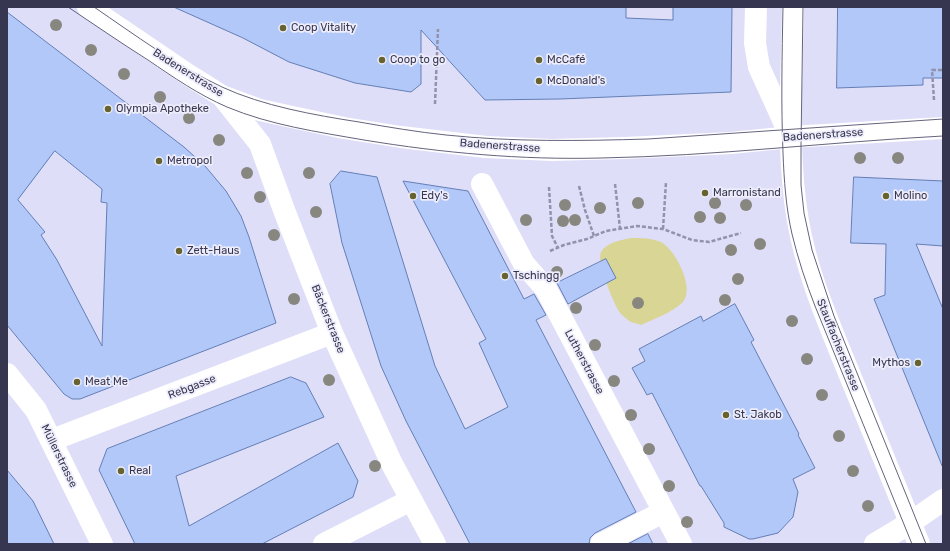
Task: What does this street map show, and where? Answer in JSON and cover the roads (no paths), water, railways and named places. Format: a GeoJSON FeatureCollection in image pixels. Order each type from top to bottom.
{"type":"FeatureCollection","features":[{"type":"Feature","properties":{"kind":"street","name":"Badenerstrasse"},"geometry":{"type":"LineString","coordinates":[[88,7],[222,96],[260,110],[344,128],[401,137],[486,147],[552,150],[624,148],[731,142],[943,128]]}},
{"type":"Feature","properties":{"kind":"street","name":"Stauffacherstrasse"},"geometry":{"type":"LineString","coordinates":[[756,7],[755,43],[759,67],[791,137]]}},
{"type":"Feature","properties":{"kind":"street","name":"Stauffacherstrasse"},"geometry":{"type":"LineString","coordinates":[[793,7],[791,137],[794,192],[798,223],[807,260],[821,302],[919,544]]}},
{"type":"Feature","properties":{"kind":"street","name":"Bäckerstrasse"},"geometry":{"type":"LineString","coordinates":[[222,96],[260,144],[332,333],[392,464],[435,544]]}},
{"type":"Feature","properties":{"kind":"street","name":"Lutherstrasse"},"geometry":{"type":"LineString","coordinates":[[482,184],[524,264],[546,289],[681,544]]}},
{"type":"Feature","properties":{"kind":"street","name":"Rebgasse"},"geometry":{"type":"LineString","coordinates":[[52,440],[332,333]]}},
{"type":"Feature","properties":{"kind":"street","name":"Müllerstrasse"},"geometry":{"type":"LineString","coordinates":[[7,374],[36,410],[102,544]]}},
{"type":"Feature","properties":{"kind":"street"},"geometry":{"type":"LineString","coordinates":[[324,544],[411,500]]}},
{"type":"Feature","properties":{"kind":"street"},"geometry":{"type":"LineString","coordinates":[[875,544],[910,523],[943,500]]}},
{"type":"Feature","properties":{"kind":"street"},"geometry":{"type":"LineString","coordinates":[[601,544],[664,512]]}},
{"type":"Feature","properties":{"kind":"tram line"},"geometry":{"type":"LineString","coordinates":[[68,7],[186,85],[227,107],[260,119],[294,127],[394,145],[512,157],[601,158],[686,155],[943,136]]}},
{"type":"Feature","properties":{"kind":"tram line"},"geometry":{"type":"LineString","coordinates":[[94,7],[189,70],[238,94],[272,105],[307,113],[392,128],[446,135],[521,140],[623,140],[943,119]]}},
{"type":"Feature","properties":{"kind":"tram line"},"geometry":{"type":"LineString","coordinates":[[783,7],[783,153],[788,214],[792,234],[802,271],[815,306],[912,544]]}},
{"type":"Feature","properties":{"kind":"tram line"},"geometry":{"type":"LineString","coordinates":[[803,7],[801,185],[804,213],[812,250],[834,316],[926,544]]}},
{"type":"Feature","properties":{"kind":"place","name":"Coop Vitality"},"geometry":{"type":"Point","coordinates":[283,28]}},
{"type":"Feature","properties":{"kind":"place","name":"Coop to go"},"geometry":{"type":"Point","coordinates":[382,60]}},
{"type":"Feature","properties":{"kind":"place","name":"McCafé"},"geometry":{"type":"Point","coordinates":[539,60]}},
{"type":"Feature","properties":{"kind":"place","name":"McDonald's"},"geometry":{"type":"Point","coordinates":[539,81]}},
{"type":"Feature","properties":{"kind":"place","name":"Olympia Apotheke"},"geometry":{"type":"Point","coordinates":[108,109]}},
{"type":"Feature","properties":{"kind":"place","name":"Metropol"},"geometry":{"type":"Point","coordinates":[159,161]}},
{"type":"Feature","properties":{"kind":"place","name":"Marronistand"},"geometry":{"type":"Point","coordinates":[705,193]}},
{"type":"Feature","properties":{"kind":"place","name":"Edy's"},"geometry":{"type":"Point","coordinates":[413,196]}},
{"type":"Feature","properties":{"kind":"place","name":"Molino"},"geometry":{"type":"Point","coordinates":[886,196]}},
{"type":"Feature","properties":{"kind":"place","name":"Zett-Haus"},"geometry":{"type":"Point","coordinates":[179,251]}},
{"type":"Feature","properties":{"kind":"place","name":"Tschingg"},"geometry":{"type":"Point","coordinates":[505,276]}},
{"type":"Feature","properties":{"kind":"place","name":"Mythos"},"geometry":{"type":"Point","coordinates":[918,363]}},
{"type":"Feature","properties":{"kind":"place","name":"Meat Me"},"geometry":{"type":"Point","coordinates":[77,382]}},
{"type":"Feature","properties":{"kind":"place","name":"St. Jakob"},"geometry":{"type":"Point","coordinates":[726,415]}},
{"type":"Feature","properties":{"kind":"place","name":"Real"},"geometry":{"type":"Point","coordinates":[121,471]}}]}
